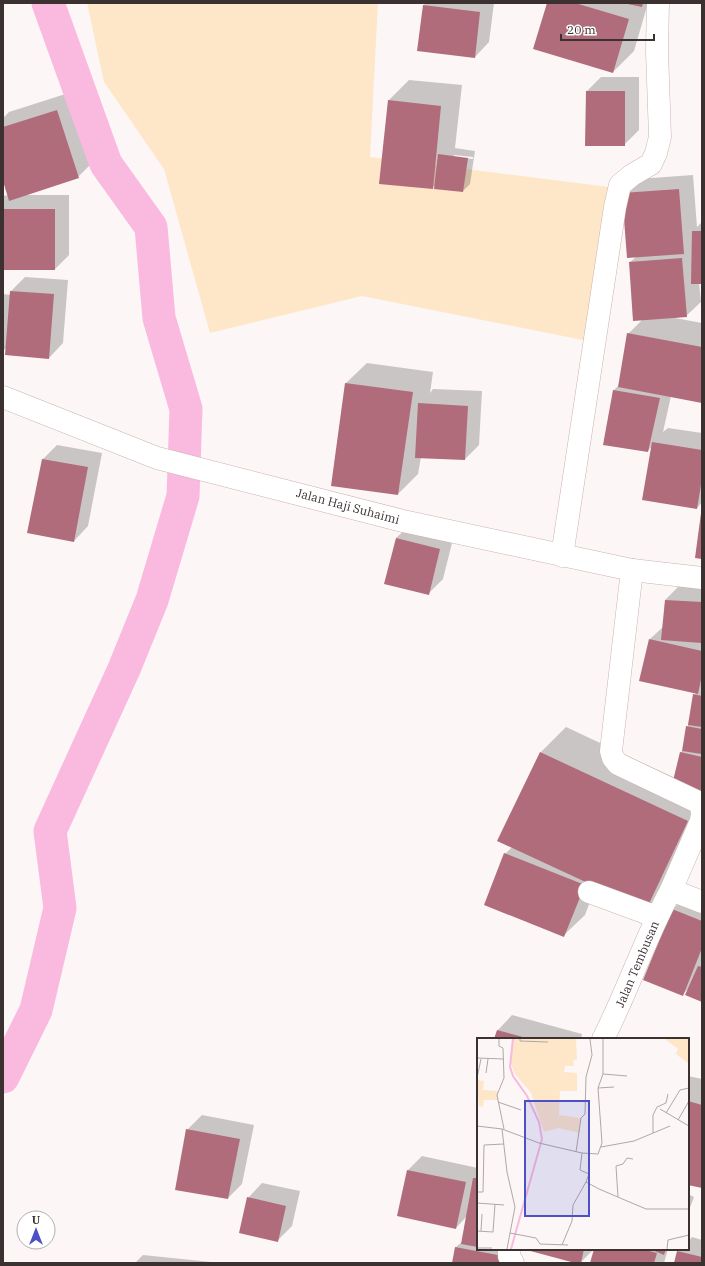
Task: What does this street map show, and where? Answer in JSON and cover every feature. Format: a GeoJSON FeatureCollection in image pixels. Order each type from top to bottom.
{"type":"FeatureCollection","features":[{"type":"Feature","properties":{"kind":"street"},"geometry":{"type":"LineString","coordinates":[[562,556],[620,185],[632,175],[651,164],[656,153],[660,137],[657,51],[658,3]]}},
{"type":"Feature","properties":{"kind":"street","name":"Jalan Haji Suhaimi"},"geometry":{"type":"LineString","coordinates":[[3,397],[158,458],[403,521],[632,570],[702,578]]}},
{"type":"Feature","properties":{"kind":"street"},"geometry":{"type":"LineString","coordinates":[[632,570],[611,751],[613,758],[618,764],[700,804],[702,812]]}},
{"type":"Feature","properties":{"kind":"street","name":"Jalan Tembusan"},"geometry":{"type":"LineString","coordinates":[[604,1038],[614,1018],[657,916],[671,890],[701,820],[702,812]]}},
{"type":"Feature","properties":{"kind":"street"},"geometry":{"type":"LineString","coordinates":[[671,890],[702,902]]}},
{"type":"Feature","properties":{"kind":"street"},"geometry":{"type":"LineString","coordinates":[[589,892],[657,916]]}},
{"type":"Feature","properties":{"kind":"street"},"geometry":{"type":"LineString","coordinates":[[509,1250],[509,1256],[513,1263]]}},
{"type":"Feature","properties":{"kind":"shaded area"},"geometry":{"type":"Polygon","coordinates":[[[87,3],[378,3],[370,157],[609,187],[603,344],[362,296],[210,333],[164,169],[104,82],[87,3]]]}},
{"type":"Feature","properties":{"kind":"building"},"geometry":{"type":"Polygon","coordinates":[[[547,3],[575,3],[629,19],[613,73],[533,49],[547,3]]]}},
{"type":"Feature","properties":{"kind":"building"},"geometry":{"type":"Polygon","coordinates":[[[623,3],[643,3],[642,7],[623,3]]]}},
{"type":"Feature","properties":{"kind":"building"},"geometry":{"type":"Polygon","coordinates":[[[423,5],[480,12],[475,58],[417,51],[423,5]]]}},
{"type":"Feature","properties":{"kind":"building"},"geometry":{"type":"Polygon","coordinates":[[[586,91],[625,91],[625,146],[585,146],[586,91]]]}},
{"type":"Feature","properties":{"kind":"building"},"geometry":{"type":"Polygon","coordinates":[[[388,100],[441,106],[433,189],[379,184],[388,100]]]}},
{"type":"Feature","properties":{"kind":"building"},"geometry":{"type":"Polygon","coordinates":[[[57,110],[79,178],[9,201],[3,181],[3,127],[57,110]]]}},
{"type":"Feature","properties":{"kind":"building"},"geometry":{"type":"Polygon","coordinates":[[[438,154],[468,158],[463,192],[434,189],[438,154]]]}},
{"type":"Feature","properties":{"kind":"building"},"geometry":{"type":"Polygon","coordinates":[[[679,189],[684,254],[627,258],[622,193],[679,189]]]}},
{"type":"Feature","properties":{"kind":"building"},"geometry":{"type":"Polygon","coordinates":[[[3,209],[55,209],[55,270],[3,270],[3,209]]]}},
{"type":"Feature","properties":{"kind":"building"},"geometry":{"type":"Polygon","coordinates":[[[692,231],[702,231],[702,284],[691,284],[692,231]]]}},
{"type":"Feature","properties":{"kind":"building"},"geometry":{"type":"Polygon","coordinates":[[[682,258],[687,317],[633,321],[629,262],[682,258]]]}},
{"type":"Feature","properties":{"kind":"building"},"geometry":{"type":"Polygon","coordinates":[[[10,291],[54,294],[49,359],[5,355],[10,291]]]}},
{"type":"Feature","properties":{"kind":"building"},"geometry":{"type":"Polygon","coordinates":[[[627,333],[702,347],[702,403],[618,387],[627,333]]]}},
{"type":"Feature","properties":{"kind":"building"},"geometry":{"type":"Polygon","coordinates":[[[345,383],[413,392],[398,495],[331,486],[345,383]]]}},
{"type":"Feature","properties":{"kind":"building"},"geometry":{"type":"Polygon","coordinates":[[[613,390],[660,398],[648,452],[603,445],[613,390]]]}},
{"type":"Feature","properties":{"kind":"building"},"geometry":{"type":"Polygon","coordinates":[[[418,403],[468,406],[465,460],[415,458],[418,403]]]}},
{"type":"Feature","properties":{"kind":"building"},"geometry":{"type":"Polygon","coordinates":[[[652,442],[702,450],[702,479],[697,509],[642,500],[652,442]]]}},
{"type":"Feature","properties":{"kind":"building"},"geometry":{"type":"Polygon","coordinates":[[[42,459],[88,467],[74,542],[27,533],[42,459]]]}},
{"type":"Feature","properties":{"kind":"building"},"geometry":{"type":"Polygon","coordinates":[[[702,513],[702,559],[695,558],[702,513]]]}},
{"type":"Feature","properties":{"kind":"building"},"geometry":{"type":"Polygon","coordinates":[[[396,538],[440,549],[429,595],[384,584],[396,538]]]}},
{"type":"Feature","properties":{"kind":"building"},"geometry":{"type":"Polygon","coordinates":[[[665,600],[702,602],[702,643],[661,640],[665,600]]]}},
{"type":"Feature","properties":{"kind":"building"},"geometry":{"type":"Polygon","coordinates":[[[649,639],[702,651],[702,675],[698,694],[639,681],[649,639]]]}},
{"type":"Feature","properties":{"kind":"building"},"geometry":{"type":"Polygon","coordinates":[[[693,694],[702,696],[702,727],[688,725],[693,694]]]}},
{"type":"Feature","properties":{"kind":"building"},"geometry":{"type":"Polygon","coordinates":[[[686,726],[702,729],[702,754],[682,751],[686,726]]]}},
{"type":"Feature","properties":{"kind":"building"},"geometry":{"type":"Polygon","coordinates":[[[540,752],[688,821],[646,910],[497,841],[540,752]]]}},
{"type":"Feature","properties":{"kind":"building"},"geometry":{"type":"Polygon","coordinates":[[[680,752],[702,757],[702,793],[672,785],[680,752]]]}},
{"type":"Feature","properties":{"kind":"building"},"geometry":{"type":"Polygon","coordinates":[[[504,853],[585,885],[564,937],[484,905],[504,853]]]}},
{"type":"Feature","properties":{"kind":"building"},"geometry":{"type":"Polygon","coordinates":[[[672,909],[702,921],[702,948],[683,996],[643,980],[672,909]]]}},
{"type":"Feature","properties":{"kind":"building"},"geometry":{"type":"Polygon","coordinates":[[[698,966],[702,967],[702,1002],[685,995],[698,966]]]}},
{"type":"Feature","properties":{"kind":"building"},"geometry":{"type":"Polygon","coordinates":[[[497,1030],[526,1038],[494,1038],[497,1030]]]}},
{"type":"Feature","properties":{"kind":"building"},"geometry":{"type":"Polygon","coordinates":[[[689,1101],[702,1105],[702,1188],[689,1185],[689,1101]]]}},
{"type":"Feature","properties":{"kind":"building"},"geometry":{"type":"Polygon","coordinates":[[[186,1129],[240,1139],[228,1199],[175,1190],[186,1129]]]}},
{"type":"Feature","properties":{"kind":"building"},"geometry":{"type":"Polygon","coordinates":[[[407,1170],[466,1182],[456,1229],[397,1216],[407,1170]]]}},
{"type":"Feature","properties":{"kind":"building"},"geometry":{"type":"Polygon","coordinates":[[[473,1178],[477,1178],[477,1247],[461,1244],[473,1178]]]}},
{"type":"Feature","properties":{"kind":"building"},"geometry":{"type":"Polygon","coordinates":[[[247,1197],[286,1206],[278,1242],[239,1233],[247,1197]]]}},
{"type":"Feature","properties":{"kind":"building"},"geometry":{"type":"Polygon","coordinates":[[[455,1247],[503,1256],[502,1263],[452,1263],[455,1247]]]}},
{"type":"Feature","properties":{"kind":"building"},"geometry":{"type":"Polygon","coordinates":[[[527,1250],[584,1250],[581,1263],[575,1263],[527,1250]]]}},
{"type":"Feature","properties":{"kind":"building"},"geometry":{"type":"Polygon","coordinates":[[[594,1250],[646,1250],[657,1253],[654,1263],[590,1263],[594,1250]]]}},
{"type":"Feature","properties":{"kind":"building"},"geometry":{"type":"Polygon","coordinates":[[[652,1250],[666,1250],[664,1255],[652,1250]]]}},
{"type":"Feature","properties":{"kind":"building"},"geometry":{"type":"Polygon","coordinates":[[[677,1251],[702,1257],[702,1263],[674,1263],[677,1251]]]}},
{"type":"Feature","properties":{"kind":"waterway"},"geometry":{"type":"LineString","coordinates":[[3,1077],[36,1010],[60,908],[50,831],[124,669],[152,600],[183,496],[186,409],[159,318],[151,227],[106,164],[48,3]]}}]}
